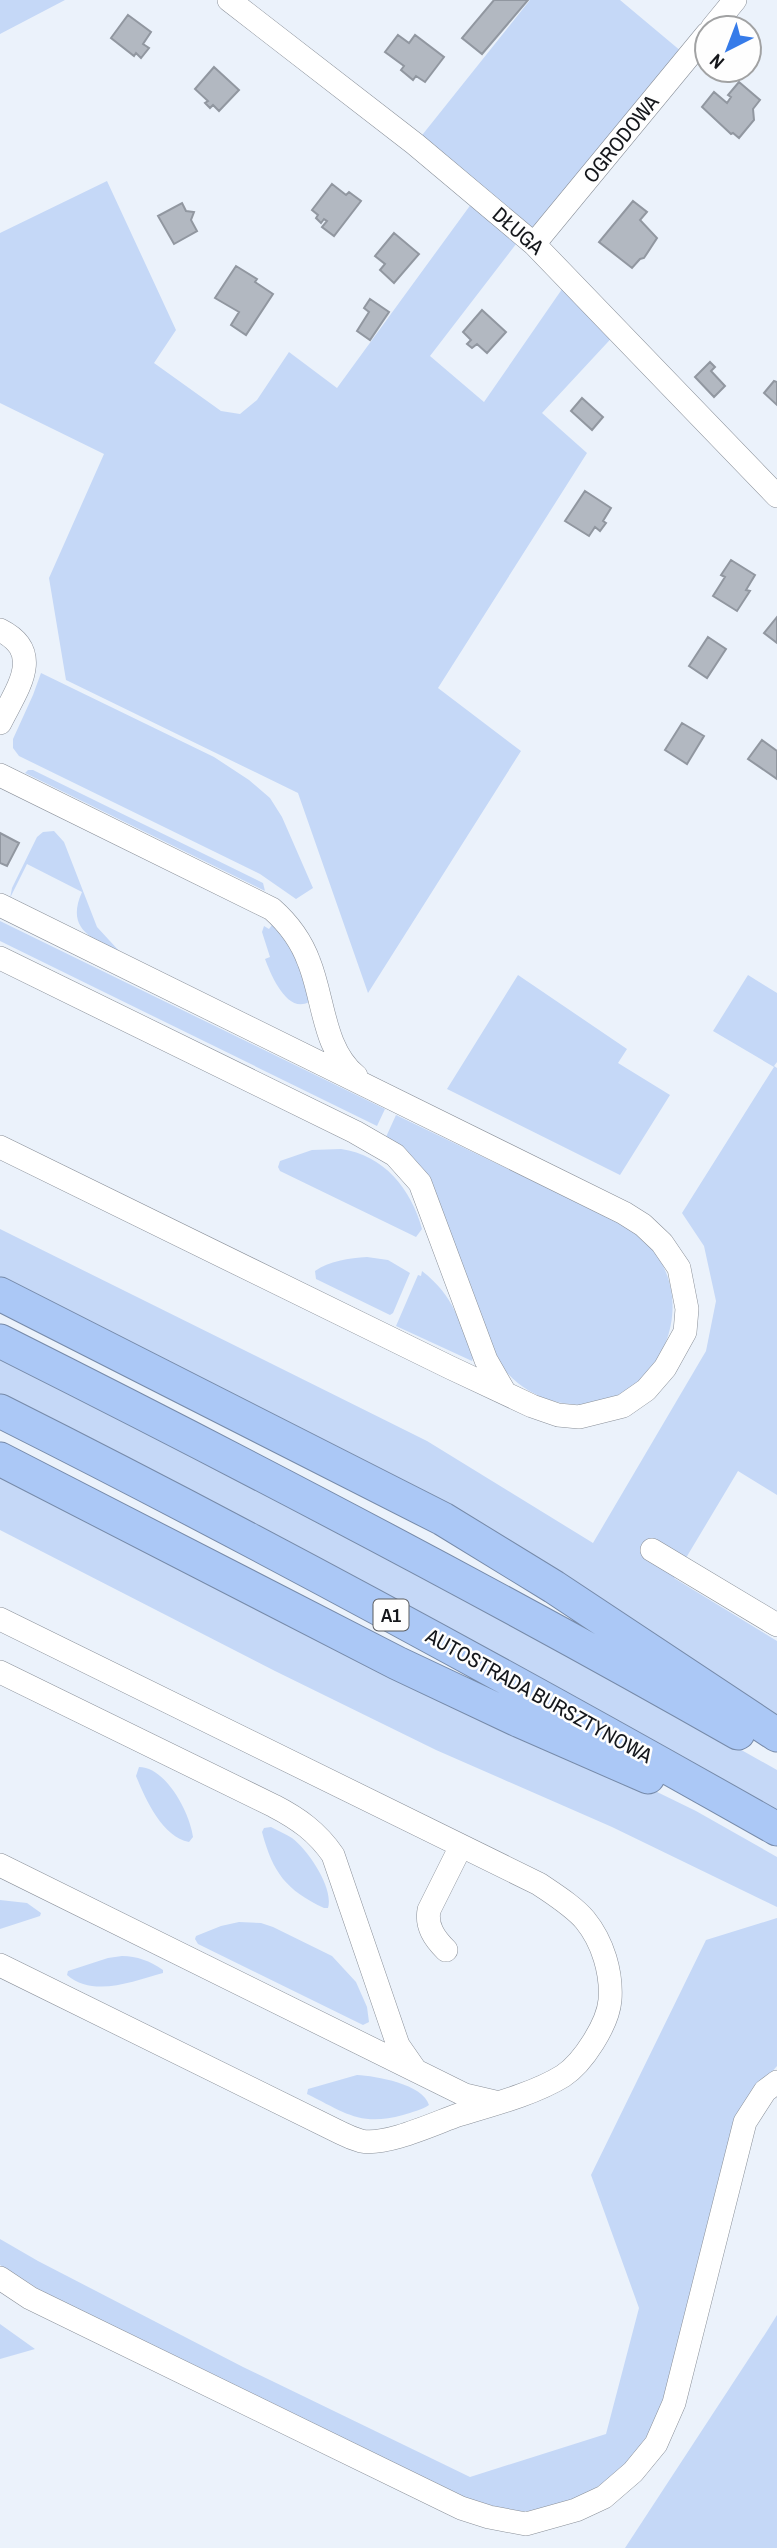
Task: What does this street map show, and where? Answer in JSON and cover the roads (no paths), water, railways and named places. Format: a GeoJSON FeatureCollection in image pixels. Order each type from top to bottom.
{"type":"FeatureCollection","features":[{"type":"Feature","properties":{"kind":"highway"},"geometry":{"type":"LineString","coordinates":[[0,1294],[443,1519],[554,1587],[777,1735]]}},
{"type":"Feature","properties":{"kind":"highway"},"geometry":{"type":"LineString","coordinates":[[0,1341],[169,1426],[559,1631],[777,1755]]}},
{"type":"Feature","properties":{"kind":"highway","name":"AUTOSTRADA BURSZTYNOWA"},"geometry":{"type":"LineString","coordinates":[[0,1411],[536,1692],[777,1829]]}},
{"type":"Feature","properties":{"kind":"highway"},"geometry":{"type":"LineString","coordinates":[[0,1458],[442,1685],[640,1773],[777,1842]]}},
{"type":"Feature","properties":{"kind":"street","name":"DŁUGA"},"geometry":{"type":"LineString","coordinates":[[229,0],[415,144],[534,244],[777,496]]}},
{"type":"Feature","properties":{"kind":"street"},"geometry":{"type":"LineString","coordinates":[[724,14],[735,0]]}},
{"type":"Feature","properties":{"kind":"street","name":"OGRODOWA"},"geometry":{"type":"LineString","coordinates":[[534,244],[693,51]]}},
{"type":"Feature","properties":{"kind":"street"},"geometry":{"type":"LineString","coordinates":[[0,630],[15,641],[26,659],[25,670],[0,723]]}},
{"type":"Feature","properties":{"kind":"street"},"geometry":{"type":"LineString","coordinates":[[0,775],[272,909],[297,936],[310,962],[339,1058],[370,1087]]}},
{"type":"Feature","properties":{"kind":"street"},"geometry":{"type":"LineString","coordinates":[[0,905],[624,1213],[643,1225],[662,1243],[679,1268],[687,1309],[685,1332],[665,1368],[646,1390],[623,1406],[579,1416],[558,1415],[505,1393],[0,1147]]}},
{"type":"Feature","properties":{"kind":"street"},"geometry":{"type":"LineString","coordinates":[[0,958],[395,1154],[408,1166],[420,1184],[486,1360],[505,1393]]}},
{"type":"Feature","properties":{"kind":"street"},"geometry":{"type":"LineString","coordinates":[[652,1550],[777,1625]]}},
{"type":"Feature","properties":{"kind":"street"},"geometry":{"type":"LineString","coordinates":[[0,1619],[539,1884],[562,1899],[584,1919],[598,1940],[607,1965],[610,2002],[598,2033],[586,2053],[565,2075],[497,2102],[386,2140],[362,2142],[0,1965]]}},
{"type":"Feature","properties":{"kind":"street"},"geometry":{"type":"LineString","coordinates":[[0,1672],[283,1811],[300,1820],[321,1837],[333,1855],[398,2045],[414,2068]]}},
{"type":"Feature","properties":{"kind":"street"},"geometry":{"type":"LineString","coordinates":[[446,1950],[435,1937],[427,1920],[429,1910],[461,1846]]}},
{"type":"Feature","properties":{"kind":"street"},"geometry":{"type":"LineString","coordinates":[[0,1865],[465,2095],[497,2102]]}},
{"type":"Feature","properties":{"kind":"street"},"geometry":{"type":"LineString","coordinates":[[0,2278],[30,2298],[461,2508],[526,2524],[576,2510],[604,2497],[633,2472],[656,2444],[674,2403],[745,2122],[765,2091],[777,2082]]}}]}
